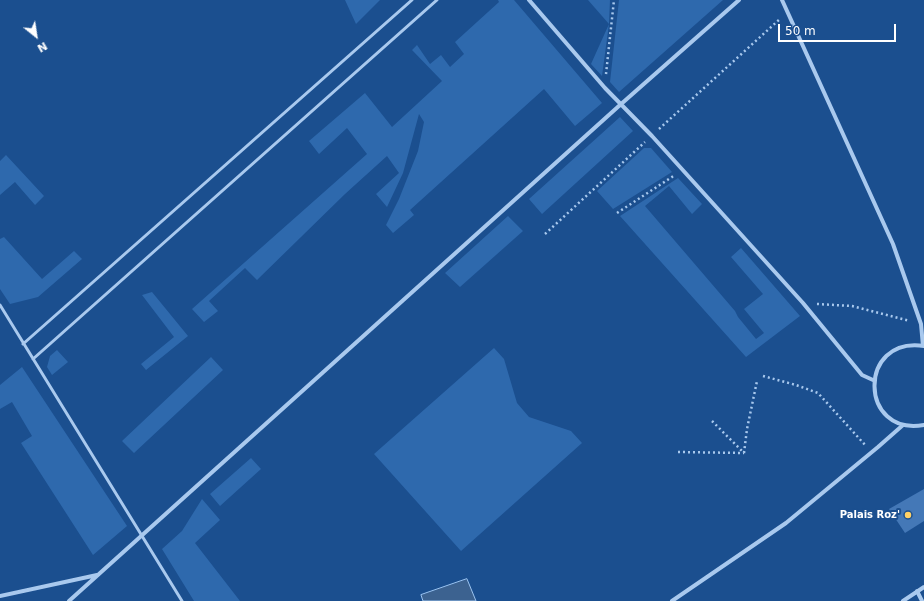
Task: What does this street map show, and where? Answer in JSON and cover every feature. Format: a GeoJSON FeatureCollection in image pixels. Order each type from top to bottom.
{"type":"FeatureCollection","features":[{"type":"Feature","properties":{"kind":"street"},"geometry":{"type":"LineString","coordinates":[[529,0],[604,88],[652,136],[803,303],[862,375],[874,380]]}},
{"type":"Feature","properties":{"kind":"street"},"geometry":{"type":"LineString","coordinates":[[69,601],[620,105],[740,0]]}},
{"type":"Feature","properties":{"kind":"street"},"geometry":{"type":"LineString","coordinates":[[782,0],[893,244],[920,324],[924,346],[910,345],[897,349],[885,356],[877,367],[874,380],[874,392],[877,403],[883,413],[892,420],[903,425],[924,425]]}},
{"type":"Feature","properties":{"kind":"street"},"geometry":{"type":"LineString","coordinates":[[672,601],[786,523],[872,453],[903,425]]}},
{"type":"Feature","properties":{"kind":"street"},"geometry":{"type":"LineString","coordinates":[[0,596],[97,575]]}},
{"type":"Feature","properties":{"kind":"street"},"geometry":{"type":"LineString","coordinates":[[903,601],[924,587]]}},
{"type":"Feature","properties":{"kind":"street"},"geometry":{"type":"LineString","coordinates":[[917,591],[922,601]]}},
{"type":"Feature","properties":{"kind":"lane"},"geometry":{"type":"LineString","coordinates":[[23,344],[412,0]]}},
{"type":"Feature","properties":{"kind":"lane"},"geometry":{"type":"LineString","coordinates":[[33,359],[437,0]]}},
{"type":"Feature","properties":{"kind":"lane"},"geometry":{"type":"LineString","coordinates":[[0,305],[182,601]]}},
{"type":"Feature","properties":{"kind":"path"},"geometry":{"type":"LineString","coordinates":[[604,88],[614,0]]}},
{"type":"Feature","properties":{"kind":"path"},"geometry":{"type":"LineString","coordinates":[[545,234],[787,12]]}},
{"type":"Feature","properties":{"kind":"path"},"geometry":{"type":"LineString","coordinates":[[617,213],[682,170]]}},
{"type":"Feature","properties":{"kind":"path"},"geometry":{"type":"LineString","coordinates":[[803,303],[852,306],[920,324]]}},
{"type":"Feature","properties":{"kind":"path"},"geometry":{"type":"LineString","coordinates":[[763,376],[818,392],[872,453]]}},
{"type":"Feature","properties":{"kind":"path"},"geometry":{"type":"LineString","coordinates":[[744,453],[747,429],[757,381]]}},
{"type":"Feature","properties":{"kind":"path"},"geometry":{"type":"LineString","coordinates":[[712,421],[744,453]]}},
{"type":"Feature","properties":{"kind":"path"},"geometry":{"type":"LineString","coordinates":[[678,452],[744,453]]}},
{"type":"Feature","properties":{"kind":"shaded area"},"geometry":{"type":"Polygon","coordinates":[[[345,0],[380,0],[356,24],[345,0]]]}},
{"type":"Feature","properties":{"kind":"shaded area"},"geometry":{"type":"Polygon","coordinates":[[[498,0],[514,0],[602,103],[575,126],[544,89],[410,210],[414,215],[393,233],[386,225],[399,199],[418,151],[424,122],[419,114],[403,173],[387,207],[376,194],[399,173],[387,156],[345,194],[257,280],[245,268],[209,301],[218,311],[204,322],[192,309],[367,154],[347,128],[319,154],[309,141],[365,93],[392,127],[442,81],[412,50],[417,45],[430,64],[441,55],[450,67],[464,54],[455,42],[499,2],[498,0]]]}},
{"type":"Feature","properties":{"kind":"shaded area"},"geometry":{"type":"Polygon","coordinates":[[[588,0],[610,0],[609,24],[588,0]]]}},
{"type":"Feature","properties":{"kind":"shaded area"},"geometry":{"type":"Polygon","coordinates":[[[619,0],[723,0],[619,92],[610,82],[619,0]]]}},
{"type":"Feature","properties":{"kind":"shaded area"},"geometry":{"type":"Polygon","coordinates":[[[609,24],[602,76],[591,64],[609,24]]]}},
{"type":"Feature","properties":{"kind":"shaded area"},"geometry":{"type":"Polygon","coordinates":[[[620,117],[633,131],[542,214],[529,199],[620,117]]]}},
{"type":"Feature","properties":{"kind":"shaded area"},"geometry":{"type":"Polygon","coordinates":[[[644,148],[651,148],[672,172],[613,209],[597,191],[644,148]]]}},
{"type":"Feature","properties":{"kind":"shaded area"},"geometry":{"type":"Polygon","coordinates":[[[6,155],[44,196],[35,205],[15,182],[0,195],[0,161],[6,155]]]}},
{"type":"Feature","properties":{"kind":"shaded area"},"geometry":{"type":"Polygon","coordinates":[[[678,178],[702,204],[692,214],[669,186],[645,206],[735,311],[756,339],[764,333],[744,309],[763,294],[731,257],[741,248],[800,316],[746,357],[620,216],[678,178]]]}},
{"type":"Feature","properties":{"kind":"shaded area"},"geometry":{"type":"Polygon","coordinates":[[[508,216],[523,231],[460,287],[445,273],[508,216]]]}},
{"type":"Feature","properties":{"kind":"shaded area"},"geometry":{"type":"Polygon","coordinates":[[[4,237],[42,279],[74,251],[82,259],[38,297],[10,304],[0,289],[0,239],[4,237]]]}},
{"type":"Feature","properties":{"kind":"shaded area"},"geometry":{"type":"Polygon","coordinates":[[[152,292],[188,336],[146,370],[141,364],[174,337],[142,295],[152,292]]]}},
{"type":"Feature","properties":{"kind":"shaded area"},"geometry":{"type":"Polygon","coordinates":[[[494,348],[504,359],[517,403],[529,417],[571,431],[582,443],[461,551],[374,454],[494,348]]]}},
{"type":"Feature","properties":{"kind":"shaded area"},"geometry":{"type":"Polygon","coordinates":[[[57,350],[68,362],[52,375],[47,367],[50,356],[57,350]]]}},
{"type":"Feature","properties":{"kind":"shaded area"},"geometry":{"type":"Polygon","coordinates":[[[211,357],[223,370],[134,453],[122,441],[211,357]]]}},
{"type":"Feature","properties":{"kind":"shaded area"},"geometry":{"type":"Polygon","coordinates":[[[22,367],[127,526],[93,555],[21,443],[32,436],[12,402],[0,409],[0,385],[22,367]]]}},
{"type":"Feature","properties":{"kind":"shaded area"},"geometry":{"type":"Polygon","coordinates":[[[251,458],[261,469],[220,506],[210,494],[251,458]]]}},
{"type":"Feature","properties":{"kind":"shaded area"},"geometry":{"type":"Polygon","coordinates":[[[202,499],[220,520],[195,543],[240,601],[194,601],[162,549],[182,531],[202,499]]]}},
{"type":"Feature","properties":{"kind":"shaded area"},"geometry":{"type":"Polygon","coordinates":[[[467,579],[476,601],[423,601],[421,595],[467,579]]]}},
{"type":"Feature","properties":{"kind":"building","name":"Palais Roz'"},"geometry":{"type":"Polygon","coordinates":[[[924,489],[924,521],[905,533],[889,509],[924,489]]]}},
{"type":"Feature","properties":{"kind":"place","name":"Palais Roz'"},"geometry":{"type":"Point","coordinates":[908,515]}}]}
